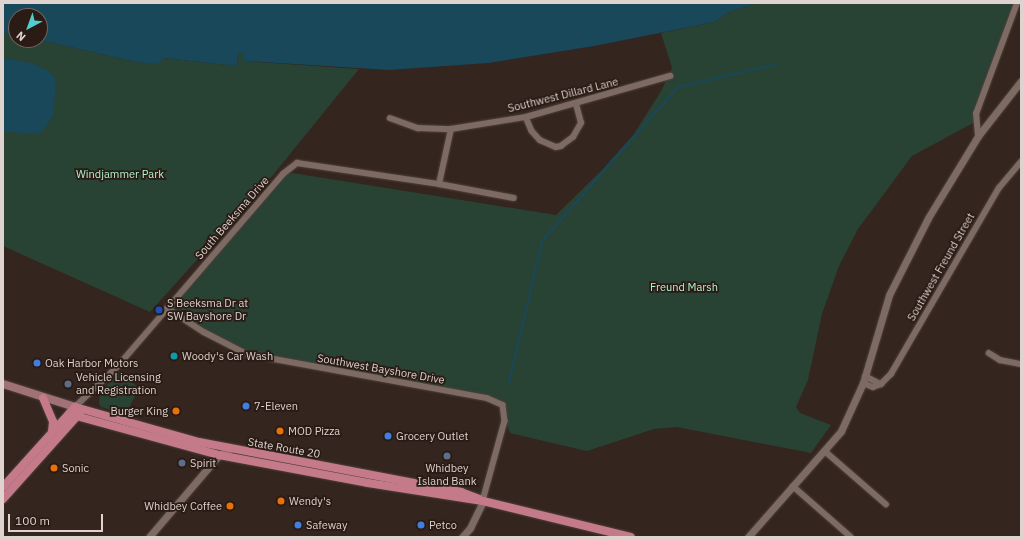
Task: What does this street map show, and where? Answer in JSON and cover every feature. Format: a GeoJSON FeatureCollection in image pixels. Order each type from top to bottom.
{"type":"FeatureCollection","features":[{"type":"Feature","properties":{"kind":"main road"},"geometry":{"type":"LineString","coordinates":[[3,384],[60,404],[79,408],[3,499]]}},
{"type":"Feature","properties":{"kind":"main road"},"geometry":{"type":"LineString","coordinates":[[43,398],[53,422],[52,432]]}},
{"type":"Feature","properties":{"kind":"main road"},"geometry":{"type":"LineString","coordinates":[[60,404],[73,415]]}},
{"type":"Feature","properties":{"kind":"main road","name":"State Route 20"},"geometry":{"type":"LineString","coordinates":[[79,408],[230,449],[461,492],[483,501]]}},
{"type":"Feature","properties":{"kind":"main road","name":"State Route 20"},"geometry":{"type":"LineString","coordinates":[[73,415],[219,455],[368,483],[483,501],[631,537]]}},
{"type":"Feature","properties":{"kind":"main road"},"geometry":{"type":"LineString","coordinates":[[3,487],[52,432],[73,415]]}},
{"type":"Feature","properties":{"kind":"street"},"geometry":{"type":"LineString","coordinates":[[978,136],[976,114],[1017,3]]}},
{"type":"Feature","properties":{"kind":"street","name":"Southwest Dillard Lane"},"geometry":{"type":"LineString","coordinates":[[390,118],[418,128],[451,129],[526,116],[576,104],[670,76]]}},
{"type":"Feature","properties":{"kind":"street"},"geometry":{"type":"LineString","coordinates":[[748,537],[792,486],[825,451],[841,430],[864,380],[889,295],[928,218],[978,136],[1021,81]]}},
{"type":"Feature","properties":{"kind":"street"},"geometry":{"type":"LineString","coordinates":[[526,116],[532,131],[540,140],[556,147],[561,146],[573,137],[581,123],[576,104]]}},
{"type":"Feature","properties":{"kind":"street"},"geometry":{"type":"LineString","coordinates":[[439,184],[451,129]]}},
{"type":"Feature","properties":{"kind":"street","name":"Southwest Freund Street"},"geometry":{"type":"LineString","coordinates":[[864,380],[881,384],[891,374],[999,188],[1021,162]]}},
{"type":"Feature","properties":{"kind":"street","name":"South Beeksma Drive"},"geometry":{"type":"LineString","coordinates":[[79,408],[283,174],[297,163],[439,184],[514,198]]}},
{"type":"Feature","properties":{"kind":"street","name":"Southwest Bayshore Drive"},"geometry":{"type":"LineString","coordinates":[[167,308],[204,332],[247,354],[487,398],[499,403],[505,411],[505,421],[483,501]]}},
{"type":"Feature","properties":{"kind":"street"},"geometry":{"type":"LineString","coordinates":[[989,353],[1000,360],[1021,364]]}},
{"type":"Feature","properties":{"kind":"street"},"geometry":{"type":"LineString","coordinates":[[149,537],[219,455],[230,449]]}},
{"type":"Feature","properties":{"kind":"street"},"geometry":{"type":"LineString","coordinates":[[825,451],[886,504]]}},
{"type":"Feature","properties":{"kind":"street"},"geometry":{"type":"LineString","coordinates":[[792,486],[851,537]]}},
{"type":"Feature","properties":{"kind":"street"},"geometry":{"type":"LineString","coordinates":[[462,537],[470,528],[483,501]]}},
{"type":"Feature","properties":{"kind":"green space","name":"Freund Marsh"},"geometry":{"type":"Polygon","coordinates":[[[757,3],[1017,3],[975,122],[912,156],[858,229],[839,266],[822,314],[808,380],[796,407],[800,413],[831,425],[811,453],[677,427],[654,429],[587,451],[510,433],[505,421],[505,411],[495,401],[247,354],[167,308],[286,172],[556,215],[602,170],[634,134],[661,91],[672,68],[661,33],[714,22],[729,12],[757,3]]]}},
{"type":"Feature","properties":{"kind":"green space","name":"Windjammer Park"},"geometry":{"type":"Polygon","coordinates":[[[3,33],[8,34],[8,48],[48,48],[48,42],[136,62],[164,58],[237,66],[238,53],[244,54],[244,61],[359,69],[273,175],[150,312],[3,246],[3,33]]]}},
{"type":"Feature","properties":{"kind":"green space"},"geometry":{"type":"Polygon","coordinates":[[[119,372],[139,388],[126,414],[101,407],[99,403],[100,392],[119,372]]]}},
{"type":"Feature","properties":{"kind":"water"},"geometry":{"type":"Polygon","coordinates":[[[3,3],[757,3],[729,12],[714,22],[594,46],[488,63],[389,70],[244,61],[244,54],[238,53],[237,66],[164,58],[159,64],[136,62],[48,42],[48,8],[8,8],[8,34],[3,33],[3,3]]]}},
{"type":"Feature","properties":{"kind":"water"},"geometry":{"type":"Polygon","coordinates":[[[3,58],[31,63],[47,70],[56,79],[53,116],[42,132],[29,134],[3,131],[3,58]]]}},
{"type":"Feature","properties":{"kind":"waterway"},"geometry":{"type":"LineString","coordinates":[[509,383],[542,241],[678,87],[777,64]]}},
{"type":"Feature","properties":{"kind":"place","name":"S Beeksma Dr at SW Bayshore Dr"},"geometry":{"type":"Point","coordinates":[159,310]}},
{"type":"Feature","properties":{"kind":"place","name":"Woody's Car Wash"},"geometry":{"type":"Point","coordinates":[174,356]}},
{"type":"Feature","properties":{"kind":"place","name":"Oak Harbor Motors"},"geometry":{"type":"Point","coordinates":[37,363]}},
{"type":"Feature","properties":{"kind":"place","name":"Vehicle Licensing and Registration"},"geometry":{"type":"Point","coordinates":[68,384]}},
{"type":"Feature","properties":{"kind":"place","name":"7-Eleven"},"geometry":{"type":"Point","coordinates":[246,406]}},
{"type":"Feature","properties":{"kind":"place","name":"Burger King"},"geometry":{"type":"Point","coordinates":[176,411]}},
{"type":"Feature","properties":{"kind":"place","name":"MOD Pizza"},"geometry":{"type":"Point","coordinates":[280,431]}},
{"type":"Feature","properties":{"kind":"place","name":"Grocery Outlet"},"geometry":{"type":"Point","coordinates":[388,436]}},
{"type":"Feature","properties":{"kind":"place","name":"Whidbey Island Bank"},"geometry":{"type":"Point","coordinates":[447,456]}},
{"type":"Feature","properties":{"kind":"place","name":"Spirit"},"geometry":{"type":"Point","coordinates":[182,463]}},
{"type":"Feature","properties":{"kind":"place","name":"Sonic"},"geometry":{"type":"Point","coordinates":[54,468]}},
{"type":"Feature","properties":{"kind":"place","name":"Wendy's"},"geometry":{"type":"Point","coordinates":[281,501]}},
{"type":"Feature","properties":{"kind":"place","name":"Whidbey Coffee"},"geometry":{"type":"Point","coordinates":[230,506]}},
{"type":"Feature","properties":{"kind":"place","name":"Safeway"},"geometry":{"type":"Point","coordinates":[298,525]}},
{"type":"Feature","properties":{"kind":"place","name":"Petco"},"geometry":{"type":"Point","coordinates":[421,525]}}]}
